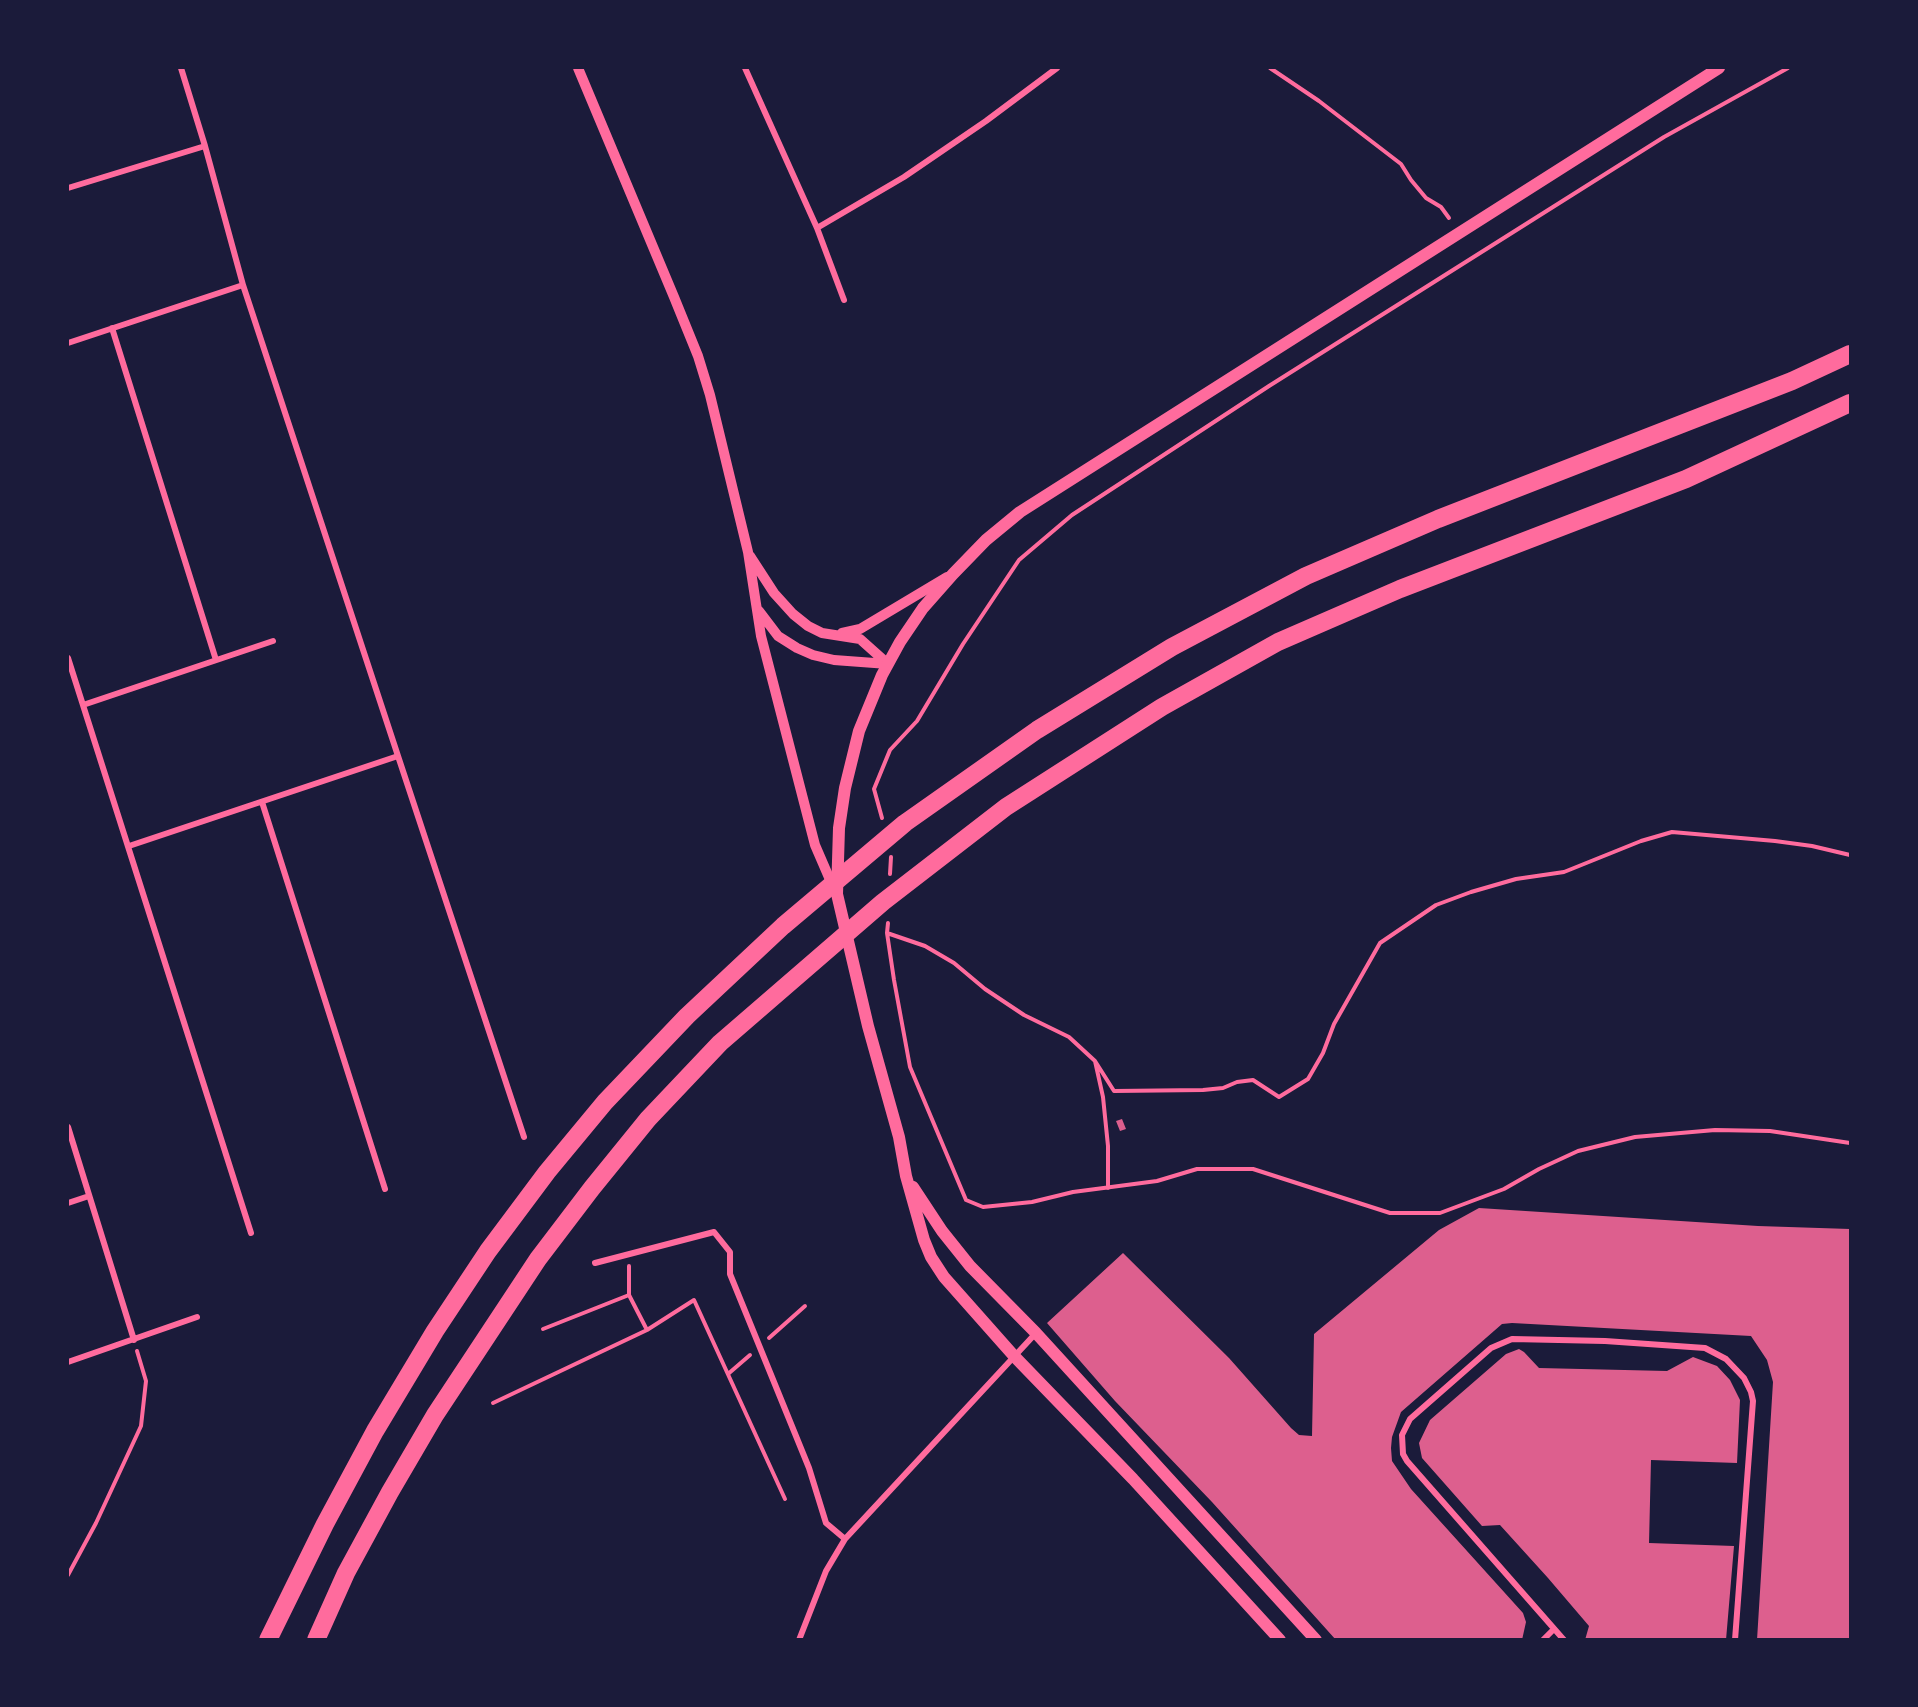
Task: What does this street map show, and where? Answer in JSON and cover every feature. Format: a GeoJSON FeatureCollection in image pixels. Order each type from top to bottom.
{"type":"FeatureCollection","features":[{"type":"Feature","properties":{"kind":"highway"},"geometry":{"type":"LineString","coordinates":[[268,1640],[325,1524],[375,1431],[435,1331],[488,1251],[547,1172],[605,1102],[687,1016],[783,926],[905,823],[1037,730],[1172,647],[1306,576],[1438,519],[1792,381],[1851,354]]}},
{"type":"Feature","properties":{"kind":"highway"},"geometry":{"type":"LineString","coordinates":[[316,1640],[346,1573],[390,1492],[454,1385],[538,1259],[592,1188],[648,1119],[720,1043],[883,902],[1006,807],[1162,707],[1278,642],[1400,589],[1686,479],[1851,403]]}},
{"type":"Feature","properties":{"kind":"main road"},"geometry":{"type":"LineString","coordinates":[[1280,1640],[1133,1479],[1014,1356],[944,1277],[931,1257],[906,1176],[837,894],[839,828],[845,788],[860,731],[888,664],[923,608],[952,574],[986,540],[1020,512],[1719,68]]}},
{"type":"Feature","properties":{"kind":"main road"},"geometry":{"type":"LineString","coordinates":[[906,1176],[942,1231],[970,1266],[1036,1333],[1316,1640]]}},
{"type":"Feature","properties":{"kind":"street"},"geometry":{"type":"LineString","coordinates":[[181,68],[206,146],[243,285],[524,1137]]}},
{"type":"Feature","properties":{"kind":"street"},"geometry":{"type":"LineString","coordinates":[[578,68],[698,356],[710,395],[748,552],[756,606],[815,845],[837,894]]}},
{"type":"Feature","properties":{"kind":"street"},"geometry":{"type":"LineString","coordinates":[[745,68],[817,228],[844,300]]}},
{"type":"Feature","properties":{"kind":"street"},"geometry":{"type":"LineString","coordinates":[[817,228],[904,177],[986,121],[1057,68]]}},
{"type":"Feature","properties":{"kind":"street"},"geometry":{"type":"LineString","coordinates":[[68,186],[206,146]]}},
{"type":"Feature","properties":{"kind":"street"},"geometry":{"type":"LineString","coordinates":[[68,343],[243,285]]}},
{"type":"Feature","properties":{"kind":"street"},"geometry":{"type":"LineString","coordinates":[[112,328],[216,660]]}},
{"type":"Feature","properties":{"kind":"street"},"geometry":{"type":"LineString","coordinates":[[748,552],[774,593],[793,614],[808,626],[822,633],[860,639],[888,664]]}},
{"type":"Feature","properties":{"kind":"street"},"geometry":{"type":"LineString","coordinates":[[836,635],[860,629],[952,574]]}},
{"type":"Feature","properties":{"kind":"street"},"geometry":{"type":"LineString","coordinates":[[756,606],[778,636],[797,648],[834,660],[888,664]]}},
{"type":"Feature","properties":{"kind":"street"},"geometry":{"type":"LineString","coordinates":[[83,705],[273,642]]}},
{"type":"Feature","properties":{"kind":"street"},"geometry":{"type":"LineString","coordinates":[[68,658],[251,1233]]}},
{"type":"Feature","properties":{"kind":"street"},"geometry":{"type":"LineString","coordinates":[[129,846],[398,756]]}},
{"type":"Feature","properties":{"kind":"street"},"geometry":{"type":"LineString","coordinates":[[262,802],[385,1189]]}},
{"type":"Feature","properties":{"kind":"street"},"geometry":{"type":"LineString","coordinates":[[68,1127],[134,1340]]}},
{"type":"Feature","properties":{"kind":"street"},"geometry":{"type":"LineString","coordinates":[[68,1203],[89,1196]]}},
{"type":"Feature","properties":{"kind":"street"},"geometry":{"type":"LineString","coordinates":[[595,1263],[714,1232],[730,1252],[730,1274],[809,1468],[826,1524],[845,1539]]}},
{"type":"Feature","properties":{"kind":"street"},"geometry":{"type":"LineString","coordinates":[[68,1362],[197,1317]]}},
{"type":"Feature","properties":{"kind":"street"},"geometry":{"type":"LineString","coordinates":[[799,1640],[826,1571],[845,1539],[1036,1333]]}},
{"type":"Feature","properties":{"kind":"street"},"geometry":{"type":"LineString","coordinates":[[1564,1640],[1402,1454],[1402,1435],[1410,1419],[1491,1348],[1512,1339],[1605,1341],[1705,1348],[1726,1359],[1744,1378],[1753,1401],[1735,1640]]}},
{"type":"Feature","properties":{"kind":"street"},"geometry":{"type":"LineString","coordinates":[[1543,1640],[1554,1629]]}},
{"type":"Feature","properties":{"kind":"path"},"geometry":{"type":"LineString","coordinates":[[1270,68],[1319,101],[1401,164],[1426,198],[1442,207],[1449,218]]}},
{"type":"Feature","properties":{"kind":"path"},"geometry":{"type":"LineString","coordinates":[[883,819],[874,789],[890,750],[917,721],[963,644],[1019,560],[1064,523],[1269,386],[1654,143],[1788,68]]}},
{"type":"Feature","properties":{"kind":"path"},"geometry":{"type":"LineString","coordinates":[[887,933],[925,946],[954,963],[1024,1015],[1069,1037],[1095,1061],[1114,1091],[1203,1090],[1253,1080],[1279,1097],[1308,1079],[1323,1053],[1334,1024],[1380,943],[1436,905],[1516,879],[1564,872],[1641,841],[1672,832],[1774,841],[1812,846],[1851,855]]}},
{"type":"Feature","properties":{"kind":"path"},"geometry":{"type":"LineString","coordinates":[[890,886],[892,850]]}},
{"type":"Feature","properties":{"kind":"path"},"geometry":{"type":"LineString","coordinates":[[888,921],[887,933],[910,1067],[966,1200],[983,1207],[1032,1202],[1072,1192],[1157,1181],[1197,1169],[1253,1169],[1390,1213],[1440,1213],[1504,1190],[1539,1169],[1578,1151],[1635,1137],[1715,1130],[1770,1131],[1851,1143]]}},
{"type":"Feature","properties":{"kind":"path"},"geometry":{"type":"LineString","coordinates":[[1095,1061],[1103,1097],[1108,1146],[1108,1188]]}},
{"type":"Feature","properties":{"kind":"path"},"geometry":{"type":"LineString","coordinates":[[630,1253],[629,1295],[647,1330]]}},
{"type":"Feature","properties":{"kind":"path"},"geometry":{"type":"LineString","coordinates":[[543,1329],[629,1295]]}},
{"type":"Feature","properties":{"kind":"path"},"geometry":{"type":"LineString","coordinates":[[493,1403],[647,1330],[694,1300],[785,1499]]}},
{"type":"Feature","properties":{"kind":"path"},"geometry":{"type":"LineString","coordinates":[[68,1575],[96,1523],[141,1426],[146,1381],[134,1340]]}},
{"type":"Feature","properties":{"kind":"building"},"geometry":{"type":"Polygon","coordinates":[[[1122,1119],[1126,1129],[1120,1131],[1116,1121],[1122,1119]]]}},
{"type":"Feature","properties":{"kind":"building"},"geometry":{"type":"Polygon","coordinates":[[[1479,1208],[1758,1226],[1850,1229],[1850,1640],[1757,1640],[1773,1382],[1767,1360],[1751,1336],[1502,1324],[1401,1412],[1392,1437],[1391,1448],[1392,1461],[1411,1489],[1523,1613],[1526,1622],[1522,1640],[1336,1640],[1212,1502],[1115,1401],[1047,1323],[1123,1253],[1229,1358],[1291,1428],[1299,1435],[1312,1436],[1314,1334],[1439,1230],[1479,1208]]]}},
{"type":"Feature","properties":{"kind":"building"},"geometry":{"type":"Polygon","coordinates":[[[1519,1349],[1539,1368],[1667,1371],[1693,1357],[1717,1366],[1730,1380],[1740,1400],[1737,1463],[1651,1460],[1649,1543],[1734,1546],[1726,1640],[1585,1640],[1589,1626],[1548,1578],[1500,1525],[1482,1526],[1422,1458],[1419,1443],[1430,1420],[1506,1354],[1519,1349]]]}}]}
